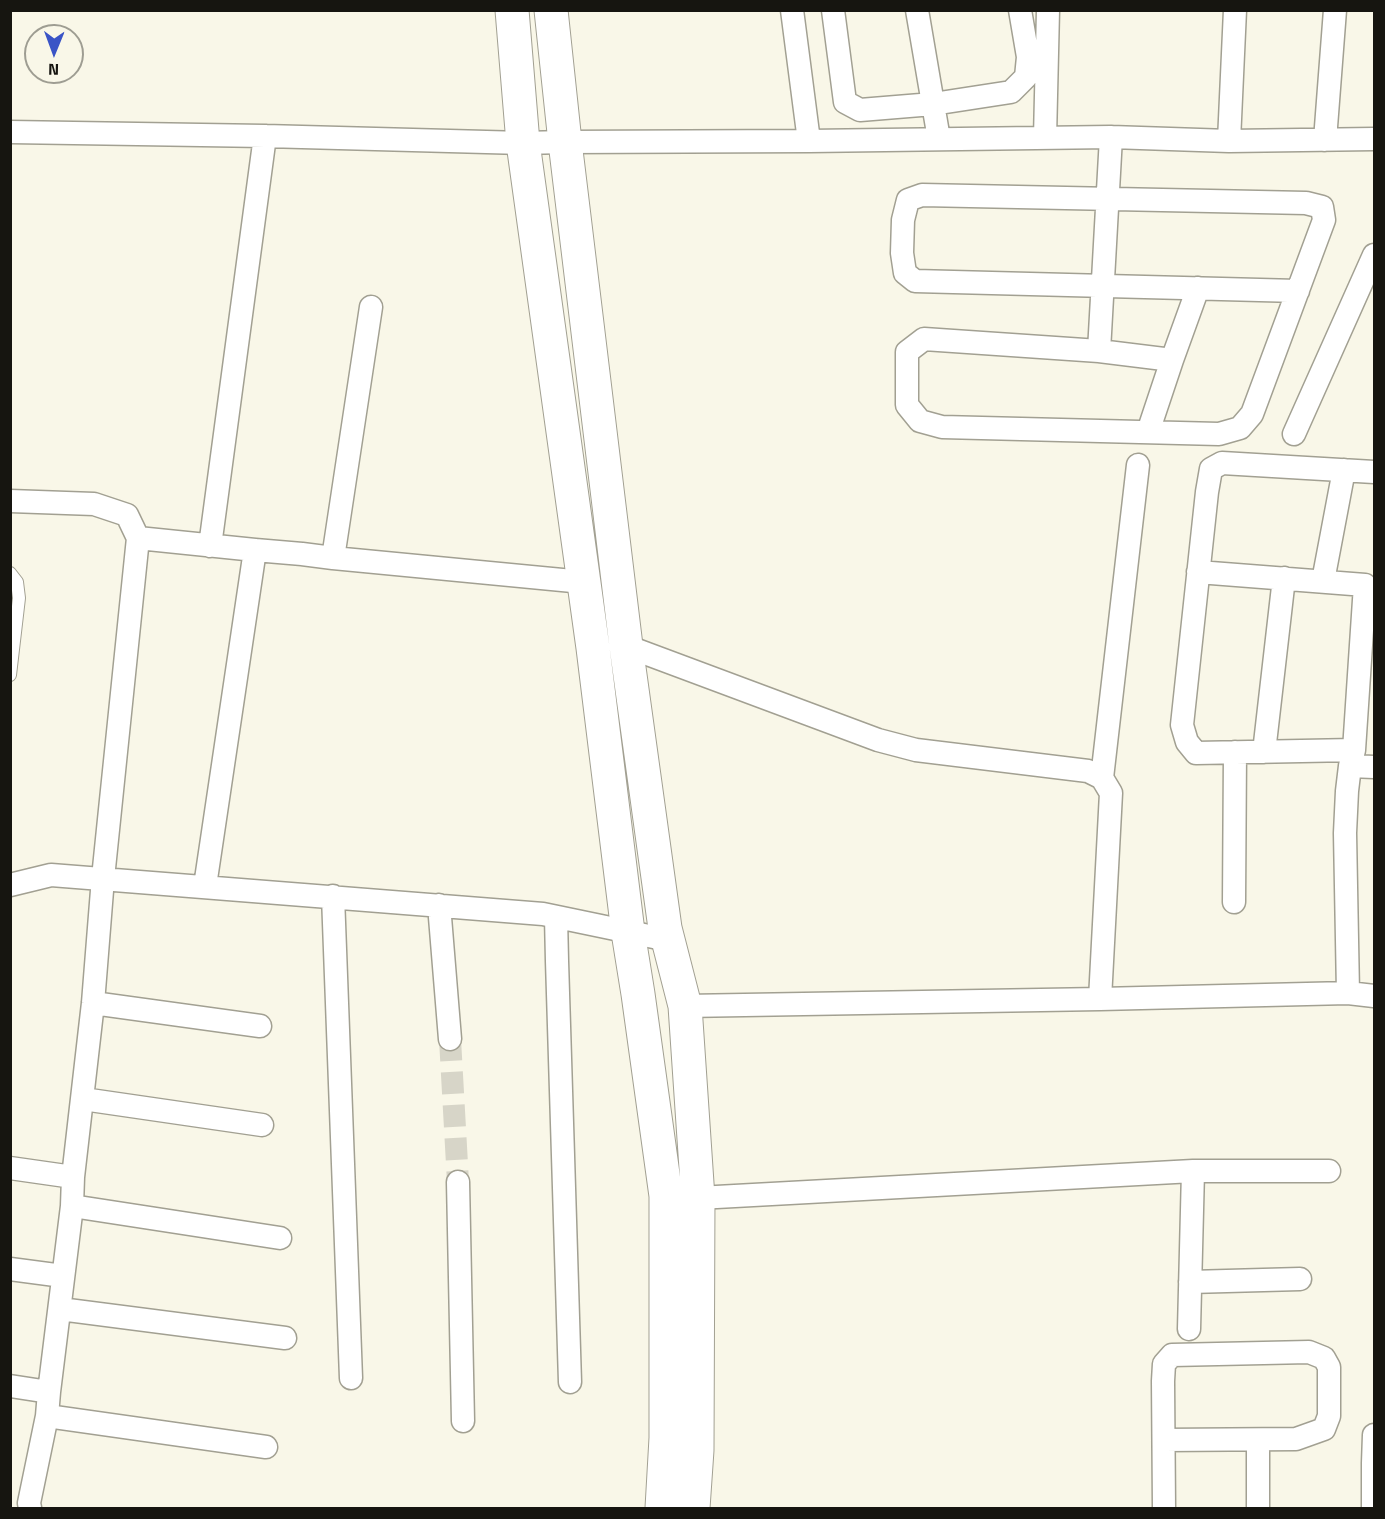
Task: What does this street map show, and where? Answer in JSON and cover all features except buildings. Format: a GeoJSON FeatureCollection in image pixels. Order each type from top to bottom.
{"type":"FeatureCollection","features":[{"type":"Feature","properties":{"kind":"street"},"geometry":{"type":"LineString","coordinates":[[512,10],[523,143],[593,648],[628,932],[666,1196],[666,1438],[662,1509]]}},
{"type":"Feature","properties":{"kind":"street"},"geometry":{"type":"LineString","coordinates":[[551,10],[626,646],[665,927],[685,1006],[698,1198],[697,1450],[693,1509]]}},
{"type":"Feature","properties":{"kind":"street"},"geometry":{"type":"LineString","coordinates":[[792,10],[809,141]]}},
{"type":"Feature","properties":{"kind":"street"},"geometry":{"type":"LineString","coordinates":[[833,10],[845,102],[860,110],[933,104],[1011,92],[1026,77],[1028,57],[1020,10]]}},
{"type":"Feature","properties":{"kind":"street"},"geometry":{"type":"LineString","coordinates":[[917,10],[939,139]]}},
{"type":"Feature","properties":{"kind":"street"},"geometry":{"type":"LineString","coordinates":[[1045,138],[1048,10]]}},
{"type":"Feature","properties":{"kind":"street"},"geometry":{"type":"LineString","coordinates":[[1229,141],[1235,10]]}},
{"type":"Feature","properties":{"kind":"street"},"geometry":{"type":"LineString","coordinates":[[1325,140],[1335,10]]}},
{"type":"Feature","properties":{"kind":"street"},"geometry":{"type":"LineString","coordinates":[[10,132],[523,143],[1111,137],[1229,141],[1374,139]]}},
{"type":"Feature","properties":{"kind":"street"},"geometry":{"type":"LineString","coordinates":[[210,546],[265,136]]}},
{"type":"Feature","properties":{"kind":"street"},"geometry":{"type":"LineString","coordinates":[[1099,351],[1111,137]]}},
{"type":"Feature","properties":{"kind":"street"},"geometry":{"type":"LineString","coordinates":[[1172,360],[1099,351],[924,339],[907,352],[907,405],[920,420],[942,427],[1219,434],[1240,428],[1252,414],[1298,291],[1324,220],[1322,207],[1306,203],[922,195],[908,200],[903,220],[902,253],[906,273],[915,281],[1298,291]]}},
{"type":"Feature","properties":{"kind":"street"},"geometry":{"type":"LineString","coordinates":[[1294,434],[1374,255]]}},
{"type":"Feature","properties":{"kind":"street"},"geometry":{"type":"LineString","coordinates":[[1148,432],[1198,288]]}},
{"type":"Feature","properties":{"kind":"street"},"geometry":{"type":"LineString","coordinates":[[333,558],[371,308]]}},
{"type":"Feature","properties":{"kind":"street"},"geometry":{"type":"LineString","coordinates":[[1374,472],[1222,463],[1211,469],[1182,725],[1187,742],[1196,753],[1264,752],[1352,758],[1374,767]]}},
{"type":"Feature","properties":{"kind":"street"},"geometry":{"type":"LineString","coordinates":[[1102,778],[1138,465]]}},
{"type":"Feature","properties":{"kind":"street"},"geometry":{"type":"LineString","coordinates":[[1323,581],[1344,470]]}},
{"type":"Feature","properties":{"kind":"street"},"geometry":{"type":"LineString","coordinates":[[10,501],[94,504],[127,515],[138,538],[103,878],[93,1003],[60,1308],[47,1416],[23,1504]]}},
{"type":"Feature","properties":{"kind":"street"},"geometry":{"type":"LineString","coordinates":[[138,538],[584,582]]}},
{"type":"Feature","properties":{"kind":"street"},"geometry":{"type":"LineString","coordinates":[[206,886],[255,550]]}},
{"type":"Feature","properties":{"kind":"street"},"geometry":{"type":"LineString","coordinates":[[1198,572],[1370,585],[1345,833],[1348,993]]}},
{"type":"Feature","properties":{"kind":"street"},"geometry":{"type":"LineString","coordinates":[[1264,752],[1284,578]]}},
{"type":"Feature","properties":{"kind":"street"},"geometry":{"type":"LineString","coordinates":[[626,646],[878,740],[916,750],[1088,771],[1102,778],[1111,793],[1100,999]]}},
{"type":"Feature","properties":{"kind":"street"},"geometry":{"type":"LineString","coordinates":[[1234,902],[1235,752]]}},
{"type":"Feature","properties":{"kind":"street"},"geometry":{"type":"LineString","coordinates":[[10,885],[51,874],[333,896],[543,914],[668,940]]}},
{"type":"Feature","properties":{"kind":"street"},"geometry":{"type":"LineString","coordinates":[[333,896],[351,1378]]}},
{"type":"Feature","properties":{"kind":"street"},"geometry":{"type":"LineString","coordinates":[[439,905],[450,1039]]}},
{"type":"Feature","properties":{"kind":"street"},"geometry":{"type":"LineString","coordinates":[[556,917],[570,1382]]}},
{"type":"Feature","properties":{"kind":"street"},"geometry":{"type":"LineString","coordinates":[[685,1006],[1348,993],[1374,996]]}},
{"type":"Feature","properties":{"kind":"street"},"geometry":{"type":"LineString","coordinates":[[93,1003],[260,1026]]}},
{"type":"Feature","properties":{"kind":"street"},"geometry":{"type":"LineString","coordinates":[[83,1100],[262,1125]]}},
{"type":"Feature","properties":{"kind":"street"},"geometry":{"type":"LineString","coordinates":[[10,1168],[73,1177]]}},
{"type":"Feature","properties":{"kind":"street"},"geometry":{"type":"LineString","coordinates":[[698,1198],[1193,1171],[1329,1171]]}},
{"type":"Feature","properties":{"kind":"street"},"geometry":{"type":"LineString","coordinates":[[1189,1329],[1193,1171]]}},
{"type":"Feature","properties":{"kind":"street"},"geometry":{"type":"LineString","coordinates":[[458,1182],[463,1421]]}},
{"type":"Feature","properties":{"kind":"street"},"geometry":{"type":"LineString","coordinates":[[72,1206],[280,1238]]}},
{"type":"Feature","properties":{"kind":"street"},"geometry":{"type":"LineString","coordinates":[[10,1269],[63,1276]]}},
{"type":"Feature","properties":{"kind":"street"},"geometry":{"type":"LineString","coordinates":[[1190,1282],[1300,1279]]}},
{"type":"Feature","properties":{"kind":"street"},"geometry":{"type":"LineString","coordinates":[[60,1308],[285,1338]]}},
{"type":"Feature","properties":{"kind":"street"},"geometry":{"type":"LineString","coordinates":[[1164,1440],[1296,1439],[1324,1429],[1329,1416],[1329,1367],[1324,1358],[1309,1352],[1172,1355],[1164,1364],[1163,1381],[1164,1509]]}},
{"type":"Feature","properties":{"kind":"street"},"geometry":{"type":"LineString","coordinates":[[10,1386],[49,1392]]}},
{"type":"Feature","properties":{"kind":"street"},"geometry":{"type":"LineString","coordinates":[[47,1416],[266,1447]]}},
{"type":"Feature","properties":{"kind":"street"},"geometry":{"type":"LineString","coordinates":[[1372,1509],[1374,1435]]}},
{"type":"Feature","properties":{"kind":"street"},"geometry":{"type":"LineString","coordinates":[[1258,1440],[1258,1509]]}},
{"type":"Feature","properties":{"kind":"lane"},"geometry":{"type":"LineString","coordinates":[[10,573],[16,582],[20,598],[10,675]]}},
{"type":"Feature","properties":{"kind":"tunnel"},"geometry":{"type":"LineString","coordinates":[[450,1039],[458,1182]]}}]}
